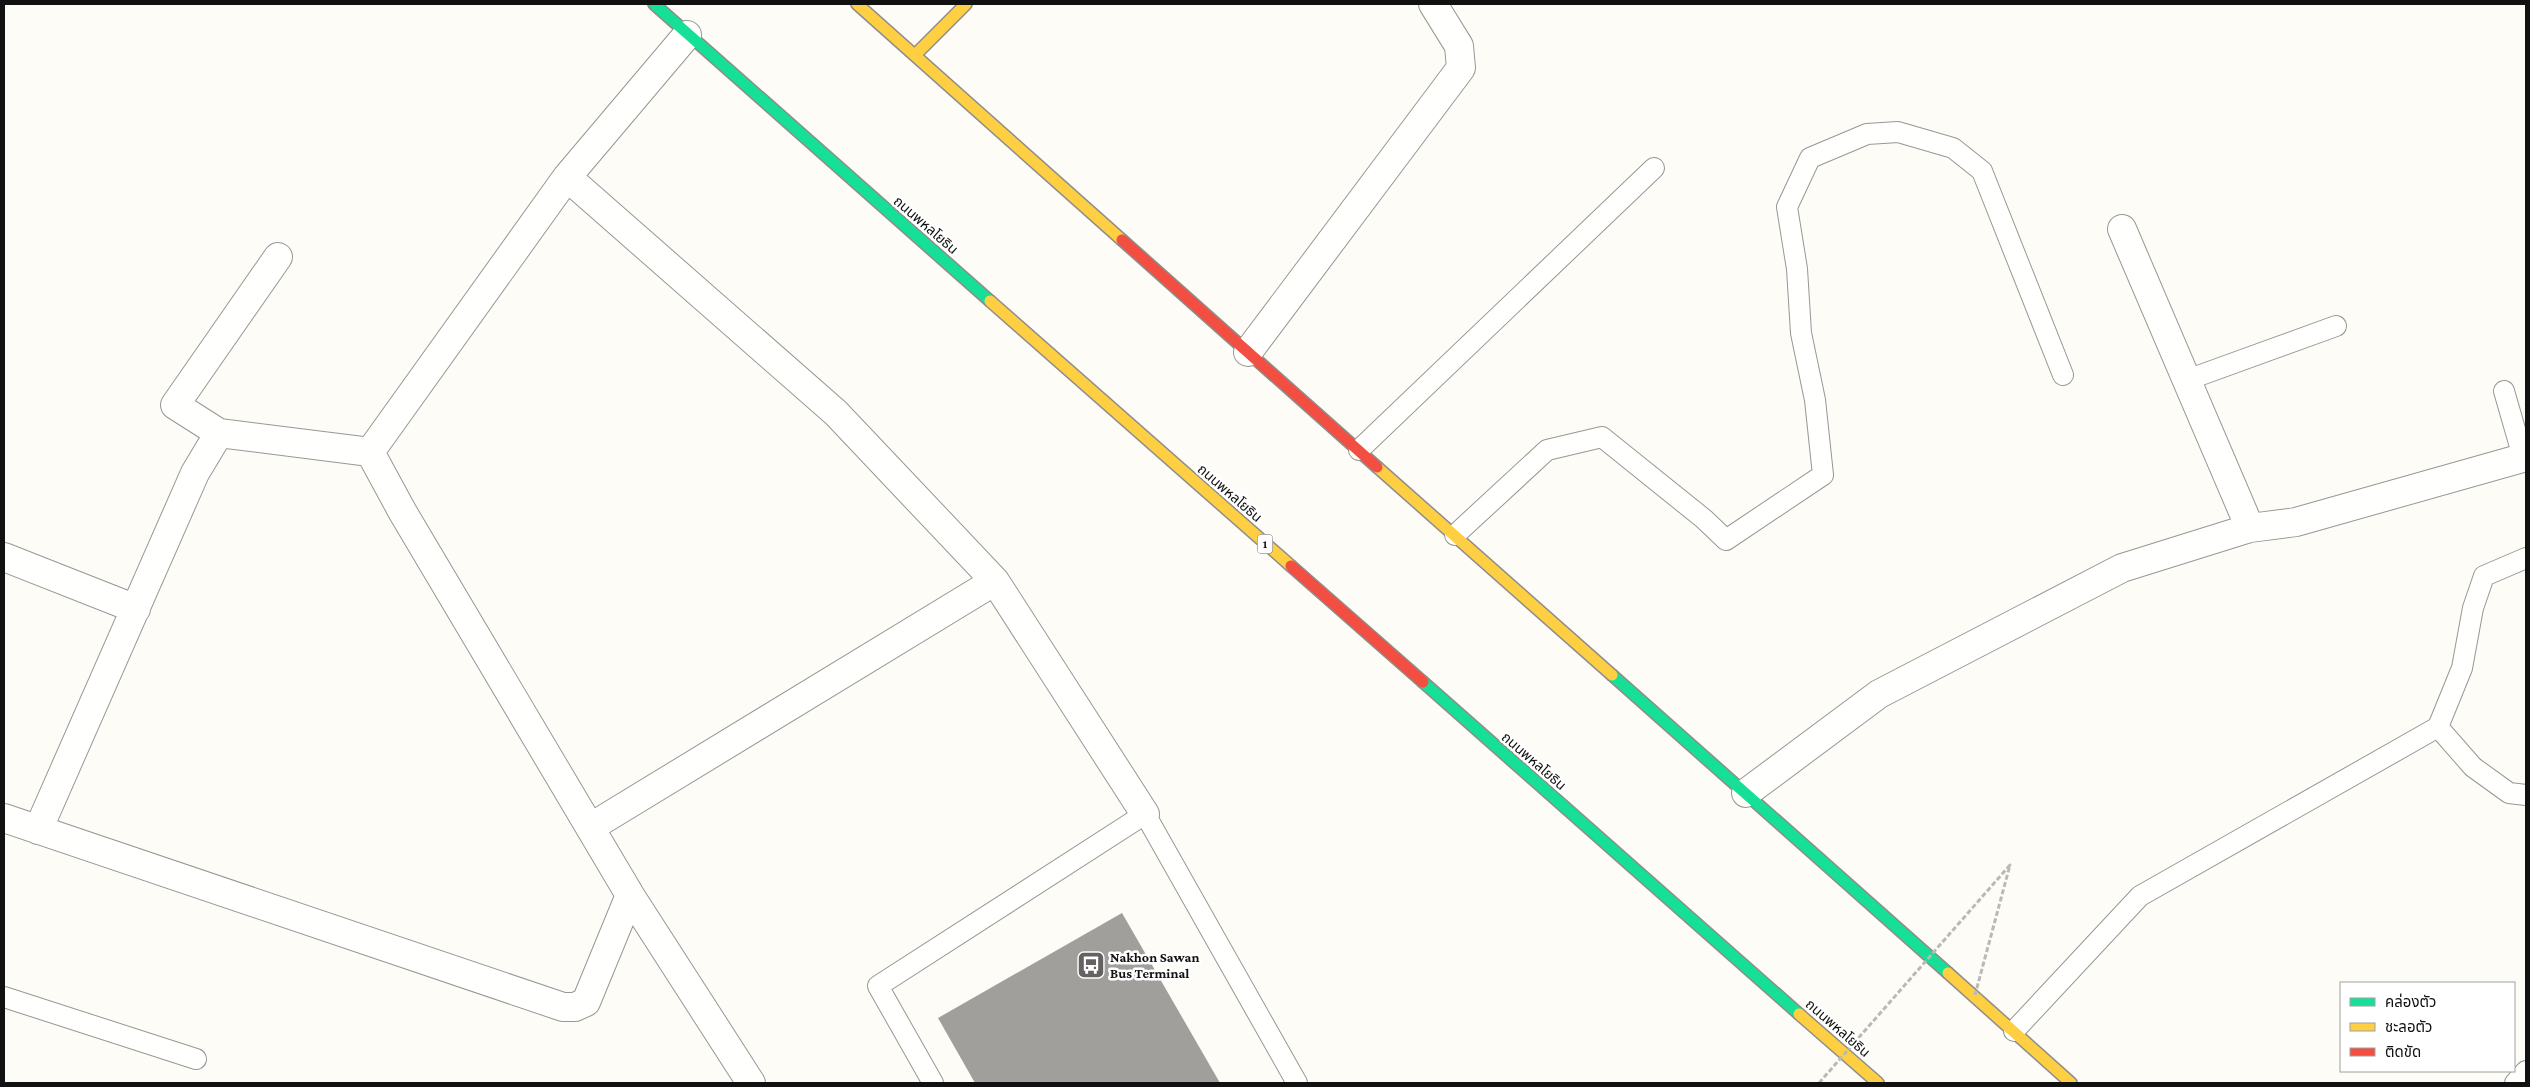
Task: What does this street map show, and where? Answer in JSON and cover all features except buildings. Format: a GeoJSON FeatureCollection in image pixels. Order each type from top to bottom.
{"type":"FeatureCollection","features":[{"type":"Feature","properties":{"kind":"main road","name":"ถนนพหลโยธิน"},"geometry":{"type":"LineString","coordinates":[[654,4],[1878,1083]]}},
{"type":"Feature","properties":{"kind":"main road"},"geometry":{"type":"LineString","coordinates":[[856,4],[916,54],[1248,352],[1975,995],[2071,1083]]}},
{"type":"Feature","properties":{"kind":"main road"},"geometry":{"type":"LineString","coordinates":[[916,54],[966,4]]}},
{"type":"Feature","properties":{"kind":"street"},"geometry":{"type":"LineString","coordinates":[[1248,352],[1460,68],[1459,46],[1433,4]]}},
{"type":"Feature","properties":{"kind":"street"},"geometry":{"type":"LineString","coordinates":[[370,452],[567,177],[687,35]]}},
{"type":"Feature","properties":{"kind":"street"},"geometry":{"type":"LineString","coordinates":[[567,177],[836,413],[995,581],[1145,814]]}},
{"type":"Feature","properties":{"kind":"street"},"geometry":{"type":"LineString","coordinates":[[2122,229],[2250,528]]}},
{"type":"Feature","properties":{"kind":"street"},"geometry":{"type":"LineString","coordinates":[[278,257],[175,405],[219,433],[370,452]]}},
{"type":"Feature","properties":{"kind":"street"},"geometry":{"type":"LineString","coordinates":[[38,830],[195,473],[219,433]]}},
{"type":"Feature","properties":{"kind":"street"},"geometry":{"type":"LineString","coordinates":[[370,452],[402,511],[630,895],[751,1083]]}},
{"type":"Feature","properties":{"kind":"street"},"geometry":{"type":"LineString","coordinates":[[1746,793],[1879,694],[2122,568],[2250,528],[2296,522],[2525,457]]}},
{"type":"Feature","properties":{"kind":"street"},"geometry":{"type":"LineString","coordinates":[[4,557],[136,608]]}},
{"type":"Feature","properties":{"kind":"street"},"geometry":{"type":"LineString","coordinates":[[591,827],[995,581]]}},
{"type":"Feature","properties":{"kind":"street"},"geometry":{"type":"LineString","coordinates":[[4,818],[563,1007],[575,1007],[586,1002],[630,895]]}},
{"type":"Feature","properties":{"kind":"lane"},"geometry":{"type":"LineString","coordinates":[[1455,535],[1547,450],[1602,437],[1704,519],[1726,540],[1823,475],[1815,400],[1801,333],[1797,269],[1787,207],[1810,158],[1867,134],[1898,132],[1953,148],[1982,171],[2063,375]]}},
{"type":"Feature","properties":{"kind":"lane"},"geometry":{"type":"LineString","coordinates":[[1359,450],[1654,168]]}},
{"type":"Feature","properties":{"kind":"lane"},"geometry":{"type":"LineString","coordinates":[[2187,380],[2336,326]]}},
{"type":"Feature","properties":{"kind":"lane"},"geometry":{"type":"LineString","coordinates":[[2504,391],[2525,457]]}},
{"type":"Feature","properties":{"kind":"lane"},"geometry":{"type":"LineString","coordinates":[[2014,1031],[2140,896],[2438,727],[2462,668],[2473,608],[2484,576],[2526,558]]}},
{"type":"Feature","properties":{"kind":"lane"},"geometry":{"type":"LineString","coordinates":[[2438,727],[2473,767],[2509,794],[2526,795]]}},
{"type":"Feature","properties":{"kind":"lane"},"geometry":{"type":"LineString","coordinates":[[933,1083],[878,986],[1145,814],[1297,1083]]}},
{"type":"Feature","properties":{"kind":"lane"},"geometry":{"type":"LineString","coordinates":[[4,997],[196,1060]]}},
{"type":"Feature","properties":{"kind":"lane"},"geometry":{"type":"LineString","coordinates":[[2515,1083],[2526,1070]]}},
{"type":"Feature","properties":{"kind":"path"},"geometry":{"type":"LineString","coordinates":[[1819,1083],[2010,864],[1975,995]]}},
{"type":"Feature","properties":{"kind":"traffic: fast"},"geometry":{"type":"LineString","coordinates":[[654,4],[990,301]]}},
{"type":"Feature","properties":{"kind":"traffic: fast"},"geometry":{"type":"LineString","coordinates":[[1612,675],[1948,973]]}},
{"type":"Feature","properties":{"kind":"traffic: fast"},"geometry":{"type":"LineString","coordinates":[[1423,682],[1799,1014]]}},
{"type":"Feature","properties":{"kind":"traffic: slow"},"geometry":{"type":"LineString","coordinates":[[857,4],[1122,240]]}},
{"type":"Feature","properties":{"kind":"traffic: slow"},"geometry":{"type":"LineString","coordinates":[[916,54],[966,4]]}},
{"type":"Feature","properties":{"kind":"traffic: slow"},"geometry":{"type":"LineString","coordinates":[[990,301],[1291,566]]}},
{"type":"Feature","properties":{"kind":"traffic: slow"},"geometry":{"type":"LineString","coordinates":[[1377,467],[1612,675]]}},
{"type":"Feature","properties":{"kind":"traffic: slow"},"geometry":{"type":"LineString","coordinates":[[1948,973],[2071,1083]]}},
{"type":"Feature","properties":{"kind":"traffic: slow"},"geometry":{"type":"LineString","coordinates":[[1799,1014],[1878,1083]]}},
{"type":"Feature","properties":{"kind":"traffic: jam"},"geometry":{"type":"LineString","coordinates":[[1122,240],[1377,467]]}},
{"type":"Feature","properties":{"kind":"traffic: jam"},"geometry":{"type":"LineString","coordinates":[[1291,566],[1423,682]]}},
{"type":"Feature","properties":{"kind":"place","name":"Nakhon Sawan Bus Terminal"},"geometry":{"type":"Point","coordinates":[1091,965]}}]}
